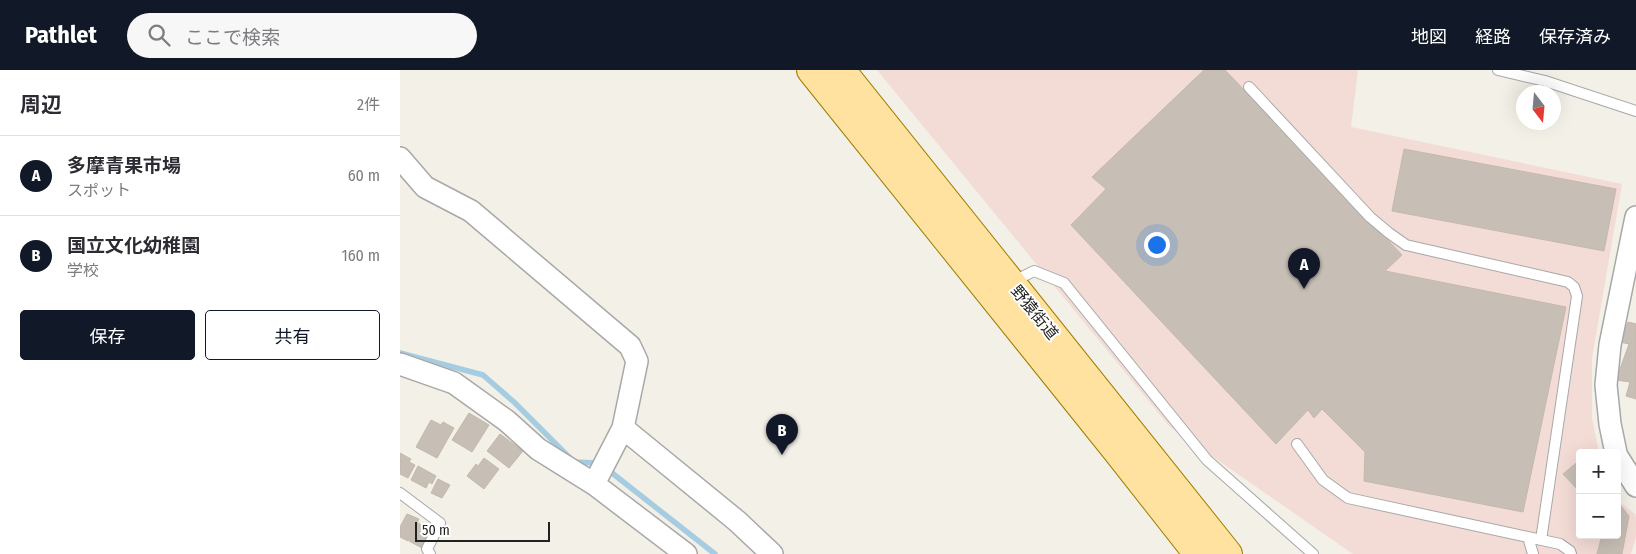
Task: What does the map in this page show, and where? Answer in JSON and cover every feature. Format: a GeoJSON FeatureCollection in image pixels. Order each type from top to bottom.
{"type":"FeatureCollection","features":[{"type":"Feature","properties":{"kind":"main road","name":"野猿街道"},"geometry":{"type":"LineString","coordinates":[[811,70],[1198,554]]}},
{"type":"Feature","properties":{"kind":"main road","name":"野猿街道"},"geometry":{"type":"LineString","coordinates":[[841,70],[1228,554]]}},
{"type":"Feature","properties":{"kind":"street"},"geometry":{"type":"LineString","coordinates":[[400,158],[425,187],[471,211],[630,346],[637,361],[623,428],[600,472]]}},
{"type":"Feature","properties":{"kind":"street"},"geometry":{"type":"LineString","coordinates":[[1616,449],[1610,424],[1606,385],[1610,345],[1636,217]]}},
{"type":"Feature","properties":{"kind":"street"},"geometry":{"type":"LineString","coordinates":[[400,364],[454,383],[507,421],[538,449],[600,472],[686,554]]}},
{"type":"Feature","properties":{"kind":"street"},"geometry":{"type":"LineString","coordinates":[[623,428],[736,521],[772,554]]}},
{"type":"Feature","properties":{"kind":"street"},"geometry":{"type":"LineString","coordinates":[[1621,461],[1636,486]]}},
{"type":"Feature","properties":{"kind":"lane"},"geometry":{"type":"LineString","coordinates":[[1498,70],[1545,81],[1636,112]]}},
{"type":"Feature","properties":{"kind":"lane"},"geometry":{"type":"LineString","coordinates":[[1249,87],[1370,217],[1388,233],[1406,245],[1568,282],[1574,287],[1577,296],[1541,540]]}},
{"type":"Feature","properties":{"kind":"lane"},"geometry":{"type":"LineString","coordinates":[[1011,282],[1034,271],[1064,283],[1207,460],[1313,554]]}},
{"type":"Feature","properties":{"kind":"lane"},"geometry":{"type":"LineString","coordinates":[[1297,444],[1323,480],[1348,498],[1560,544],[1571,553]]}},
{"type":"Feature","properties":{"kind":"lane"},"geometry":{"type":"LineString","coordinates":[[400,493],[440,523],[427,550],[430,554]]}},
{"type":"Feature","properties":{"kind":"lane"},"geometry":{"type":"LineString","coordinates":[[1528,537],[1534,554]]}},
{"type":"Feature","properties":{"kind":"shaded area"},"geometry":{"type":"Polygon","coordinates":[[[877,70],[1358,70],[1351,127],[1622,184],[1592,358],[1592,418],[1598,449],[1576,449],[1576,539],[1621,539],[1621,503],[1636,515],[1636,537],[1631,554],[1353,554],[1170,427],[877,70]]]}},
{"type":"Feature","properties":{"kind":"building"},"geometry":{"type":"Polygon","coordinates":[[[1204,70],[1225,70],[1402,255],[1385,271],[1566,307],[1523,512],[1364,481],[1365,452],[1322,409],[1314,418],[1308,410],[1276,444],[1071,225],[1106,189],[1092,177],[1204,70]]]}},
{"type":"Feature","properties":{"kind":"building"},"geometry":{"type":"Polygon","coordinates":[[[1404,149],[1616,189],[1604,251],[1392,211],[1404,149]]]}},
{"type":"Feature","properties":{"kind":"building"},"geometry":{"type":"Polygon","coordinates":[[[1628,322],[1636,324],[1636,399],[1626,396],[1630,382],[1616,380],[1629,344],[1620,342],[1628,322]]]}},
{"type":"Feature","properties":{"kind":"building"},"geometry":{"type":"Polygon","coordinates":[[[469,413],[489,425],[472,452],[452,440],[469,413]]]}},
{"type":"Feature","properties":{"kind":"building"},"geometry":{"type":"Polygon","coordinates":[[[431,420],[441,425],[443,422],[454,428],[437,458],[416,447],[431,420]]]}},
{"type":"Feature","properties":{"kind":"building"},"geometry":{"type":"Polygon","coordinates":[[[500,434],[523,451],[509,468],[487,451],[500,434]]]}},
{"type":"Feature","properties":{"kind":"building"},"geometry":{"type":"Polygon","coordinates":[[[400,453],[411,459],[409,462],[415,465],[408,478],[400,474],[400,453]]]}},
{"type":"Feature","properties":{"kind":"building"},"geometry":{"type":"Polygon","coordinates":[[[484,458],[499,469],[484,489],[467,476],[476,464],[478,466],[484,458]]]}},
{"type":"Feature","properties":{"kind":"building"},"geometry":{"type":"Polygon","coordinates":[[[1576,463],[1576,488],[1563,474],[1576,463]]]}},
{"type":"Feature","properties":{"kind":"building"},"geometry":{"type":"Polygon","coordinates":[[[418,466],[436,476],[432,484],[429,482],[426,488],[411,480],[418,466]]]}},
{"type":"Feature","properties":{"kind":"building"},"geometry":{"type":"Polygon","coordinates":[[[438,479],[450,485],[442,498],[431,493],[438,479]]]}},
{"type":"Feature","properties":{"kind":"building"},"geometry":{"type":"Polygon","coordinates":[[[1621,506],[1629,516],[1622,554],[1597,554],[1601,539],[1621,539],[1621,506]]]}},
{"type":"Feature","properties":{"kind":"building"},"geometry":{"type":"Polygon","coordinates":[[[407,514],[419,519],[408,541],[400,537],[400,527],[407,514]]]}},
{"type":"Feature","properties":{"kind":"building"},"geometry":{"type":"Polygon","coordinates":[[[418,523],[430,526],[422,548],[409,541],[418,523]]]}},
{"type":"Feature","properties":{"kind":"waterway"},"geometry":{"type":"LineString","coordinates":[[400,353],[483,375],[514,402],[574,462],[599,463]]}},
{"type":"Feature","properties":{"kind":"waterway"},"geometry":{"type":"LineString","coordinates":[[607,469],[715,554]]}},
{"type":"Feature","properties":{"kind":"place","name":"多摩青果市場"},"geometry":{"type":"Point","coordinates":[1304,289]}},
{"type":"Feature","properties":{"kind":"place","name":"国立文化幼稚園"},"geometry":{"type":"Point","coordinates":[782,455]}}]}
